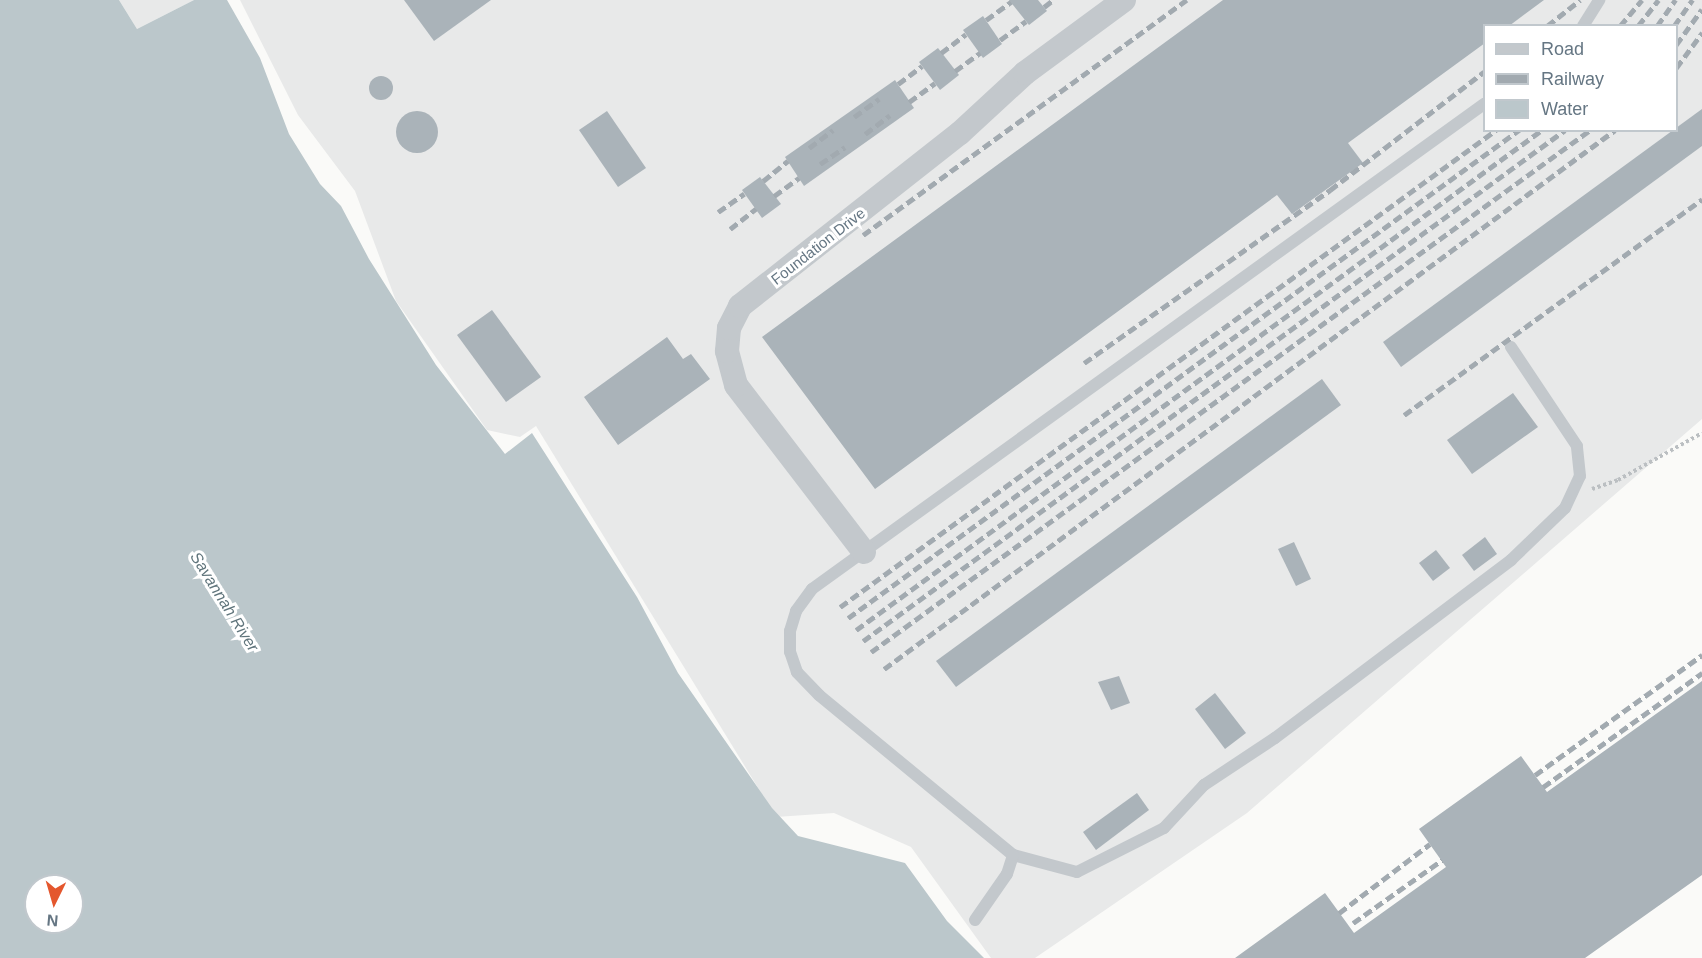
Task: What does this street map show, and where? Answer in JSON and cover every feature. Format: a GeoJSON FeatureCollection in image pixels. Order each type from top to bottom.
{"type":"FeatureCollection","features":[{"type":"Feature","properties":{"kind":"street","name":"Foundation Drive"},"geometry":{"type":"LineString","coordinates":[[864,552],[736,385],[727,351],[729,328],[740,306],[960,133],[1025,72],[1124,0]]}},
{"type":"Feature","properties":{"kind":"lane"},"geometry":{"type":"LineString","coordinates":[[1584,24],[1599,0]]}},
{"type":"Feature","properties":{"kind":"lane"},"geometry":{"type":"LineString","coordinates":[[1483,105],[812,589],[796,611],[790,631],[790,652],[797,672],[819,695],[1012,855],[1077,872],[1164,828],[1204,785],[1275,738],[1511,560],[1565,508],[1580,476],[1577,446],[1511,347]]}},
{"type":"Feature","properties":{"kind":"lane"},"geometry":{"type":"LineString","coordinates":[[975,920],[1007,874],[1012,855]]}},
{"type":"Feature","properties":{"kind":"path"},"geometry":{"type":"LineString","coordinates":[[1571,495],[1618,480],[1702,433]]}},
{"type":"Feature","properties":{"kind":"shaded area"},"geometry":{"type":"Polygon","coordinates":[[[119,0],[194,0],[137,29],[119,0]]]}},
{"type":"Feature","properties":{"kind":"shaded area"},"geometry":{"type":"Polygon","coordinates":[[[240,0],[1702,0],[1702,419],[1247,813],[1035,958],[991,958],[911,847],[834,813],[776,817],[536,426],[520,437],[487,430],[396,301],[355,191],[298,115],[240,0]]]}},
{"type":"Feature","properties":{"kind":"water","name":"Savannah River"},"geometry":{"type":"Polygon","coordinates":[[[0,0],[119,0],[137,29],[194,0],[227,0],[260,58],[289,134],[320,184],[341,206],[369,259],[436,365],[505,454],[532,433],[637,597],[678,673],[772,808],[798,836],[905,863],[947,921],[984,958],[0,958],[0,0]]]}},
{"type":"Feature","properties":{"kind":"building"},"geometry":{"type":"Polygon","coordinates":[[[404,0],[491,0],[434,41],[404,0]]]}},
{"type":"Feature","properties":{"kind":"building"},"geometry":{"type":"Polygon","coordinates":[[[1009,0],[1038,0],[1047,11],[1029,25],[1009,0]]]}},
{"type":"Feature","properties":{"kind":"building"},"geometry":{"type":"Polygon","coordinates":[[[1223,0],[1544,0],[1512,24],[1483,24],[1483,44],[1348,143],[1363,163],[1292,214],[1277,195],[875,489],[762,337],[1223,0]]]}},
{"type":"Feature","properties":{"kind":"building"},"geometry":{"type":"Polygon","coordinates":[[[983,16],[1002,44],[983,58],[963,30],[983,16]]]}},
{"type":"Feature","properties":{"kind":"building"},"geometry":{"type":"Polygon","coordinates":[[[938,48],[959,75],[940,90],[919,62],[938,48]]]}},
{"type":"Feature","properties":{"kind":"building"},"geometry":{"type":"Polygon","coordinates":[[[381,76],[389,80],[393,88],[389,96],[381,100],[373,96],[369,88],[373,80],[381,76]]]}},
{"type":"Feature","properties":{"kind":"building"},"geometry":{"type":"Polygon","coordinates":[[[895,80],[914,108],[804,186],[785,157],[895,80]]]}},
{"type":"Feature","properties":{"kind":"building"},"geometry":{"type":"Polygon","coordinates":[[[1702,109],[1702,146],[1401,367],[1383,342],[1671,132],[1678,132],[1678,127],[1702,109]]]}},
{"type":"Feature","properties":{"kind":"building"},"geometry":{"type":"Polygon","coordinates":[[[417,111],[432,117],[438,132],[432,147],[417,153],[402,147],[396,132],[402,117],[417,111]]]}},
{"type":"Feature","properties":{"kind":"building"},"geometry":{"type":"Polygon","coordinates":[[[607,111],[646,168],[618,187],[579,130],[607,111]]]}},
{"type":"Feature","properties":{"kind":"building"},"geometry":{"type":"Polygon","coordinates":[[[760,177],[781,204],[762,218],[742,190],[760,177]]]}},
{"type":"Feature","properties":{"kind":"building"},"geometry":{"type":"Polygon","coordinates":[[[492,310],[541,377],[506,402],[457,335],[492,310]]]}},
{"type":"Feature","properties":{"kind":"building"},"geometry":{"type":"Polygon","coordinates":[[[667,337],[683,359],[691,354],[710,379],[618,445],[584,397],[667,337]]]}},
{"type":"Feature","properties":{"kind":"building"},"geometry":{"type":"Polygon","coordinates":[[[1322,379],[1341,405],[956,687],[936,661],[1322,379]]]}},
{"type":"Feature","properties":{"kind":"building"},"geometry":{"type":"Polygon","coordinates":[[[1513,393],[1538,427],[1472,474],[1447,440],[1513,393]]]}},
{"type":"Feature","properties":{"kind":"building"},"geometry":{"type":"Polygon","coordinates":[[[1485,537],[1497,554],[1474,571],[1462,555],[1485,537]]]}},
{"type":"Feature","properties":{"kind":"building"},"geometry":{"type":"Polygon","coordinates":[[[1294,542],[1311,579],[1296,586],[1278,549],[1294,542]]]}},
{"type":"Feature","properties":{"kind":"building"},"geometry":{"type":"Polygon","coordinates":[[[1436,550],[1450,568],[1433,581],[1419,563],[1436,550]]]}},
{"type":"Feature","properties":{"kind":"building"},"geometry":{"type":"Polygon","coordinates":[[[1119,676],[1130,703],[1111,710],[1098,682],[1119,676]]]}},
{"type":"Feature","properties":{"kind":"building"},"geometry":{"type":"Polygon","coordinates":[[[1702,681],[1702,875],[1585,958],[1235,958],[1325,893],[1354,933],[1446,867],[1419,829],[1521,756],[1547,792],[1702,681]]]}},
{"type":"Feature","properties":{"kind":"building"},"geometry":{"type":"Polygon","coordinates":[[[1215,693],[1246,733],[1225,749],[1195,709],[1215,693]]]}},
{"type":"Feature","properties":{"kind":"building"},"geometry":{"type":"Polygon","coordinates":[[[1137,793],[1149,810],[1096,850],[1083,832],[1137,793]]]}},
{"type":"Feature","properties":{"kind":"railway"},"geometry":{"type":"LineString","coordinates":[[1044,7],[1053,0]]}},
{"type":"Feature","properties":{"kind":"railway"},"geometry":{"type":"LineString","coordinates":[[863,235],[1187,0]]}},
{"type":"Feature","properties":{"kind":"railway"},"geometry":{"type":"LineString","coordinates":[[1550,24],[1580,0]]}},
{"type":"Feature","properties":{"kind":"railway"},"geometry":{"type":"LineString","coordinates":[[1622,24],[1642,0]]}},
{"type":"Feature","properties":{"kind":"railway"},"geometry":{"type":"LineString","coordinates":[[1640,24],[1658,0]]}},
{"type":"Feature","properties":{"kind":"railway"},"geometry":{"type":"LineString","coordinates":[[1658,24],[1675,0]]}},
{"type":"Feature","properties":{"kind":"railway"},"geometry":{"type":"LineString","coordinates":[[1675,24],[1692,0]]}},
{"type":"Feature","properties":{"kind":"railway"},"geometry":{"type":"LineString","coordinates":[[986,20],[1011,2]]}},
{"type":"Feature","properties":{"kind":"railway"},"geometry":{"type":"LineString","coordinates":[[1678,42],[1702,9]]}},
{"type":"Feature","properties":{"kind":"railway"},"geometry":{"type":"LineString","coordinates":[[1000,40],[1026,21]]}},
{"type":"Feature","properties":{"kind":"railway"},"geometry":{"type":"LineString","coordinates":[[1678,65],[1702,33]]}},
{"type":"Feature","properties":{"kind":"railway"},"geometry":{"type":"LineString","coordinates":[[941,53],[966,34]]}},
{"type":"Feature","properties":{"kind":"railway"},"geometry":{"type":"LineString","coordinates":[[955,71],[980,53]]}},
{"type":"Feature","properties":{"kind":"railway"},"geometry":{"type":"LineString","coordinates":[[898,84],[922,66]]}},
{"type":"Feature","properties":{"kind":"railway"},"geometry":{"type":"LineString","coordinates":[[1084,363],[1330,190],[1483,73]]}},
{"type":"Feature","properties":{"kind":"railway"},"geometry":{"type":"LineString","coordinates":[[909,102],[935,83]]}},
{"type":"Feature","properties":{"kind":"railway"},"geometry":{"type":"LineString","coordinates":[[854,117],[879,99]]}},
{"type":"Feature","properties":{"kind":"railway"},"geometry":{"type":"LineString","coordinates":[[865,134],[890,115]]}},
{"type":"Feature","properties":{"kind":"railway"},"geometry":{"type":"LineString","coordinates":[[809,148],[833,130]]}},
{"type":"Feature","properties":{"kind":"railway"},"geometry":{"type":"LineString","coordinates":[[840,607],[1493,132]]}},
{"type":"Feature","properties":{"kind":"railway"},"geometry":{"type":"LineString","coordinates":[[848,618],[1516,132]]}},
{"type":"Feature","properties":{"kind":"railway"},"geometry":{"type":"LineString","coordinates":[[856,630],[1539,132]]}},
{"type":"Feature","properties":{"kind":"railway"},"geometry":{"type":"LineString","coordinates":[[863,641],[1562,132]]}},
{"type":"Feature","properties":{"kind":"railway"},"geometry":{"type":"LineString","coordinates":[[871,652],[1587,132]]}},
{"type":"Feature","properties":{"kind":"railway"},"geometry":{"type":"LineString","coordinates":[[884,669],[1612,132]]}},
{"type":"Feature","properties":{"kind":"railway"},"geometry":{"type":"LineString","coordinates":[[820,164],[845,147]]}},
{"type":"Feature","properties":{"kind":"railway"},"geometry":{"type":"LineString","coordinates":[[763,181],[788,161]]}},
{"type":"Feature","properties":{"kind":"railway"},"geometry":{"type":"LineString","coordinates":[[774,196],[799,178]]}},
{"type":"Feature","properties":{"kind":"railway"},"geometry":{"type":"LineString","coordinates":[[718,212],[744,194]]}},
{"type":"Feature","properties":{"kind":"railway"},"geometry":{"type":"LineString","coordinates":[[1404,415],[1702,199]]}},
{"type":"Feature","properties":{"kind":"railway"},"geometry":{"type":"LineString","coordinates":[[730,229],[756,209]]}},
{"type":"Feature","properties":{"kind":"railway"},"geometry":{"type":"LineString","coordinates":[[1535,775],[1702,655]]}},
{"type":"Feature","properties":{"kind":"railway"},"geometry":{"type":"LineString","coordinates":[[1543,787],[1702,673]]}},
{"type":"Feature","properties":{"kind":"railway"},"geometry":{"type":"LineString","coordinates":[[1339,913],[1430,844]]}},
{"type":"Feature","properties":{"kind":"railway"},"geometry":{"type":"LineString","coordinates":[[1353,923],[1442,860]]}}]}
